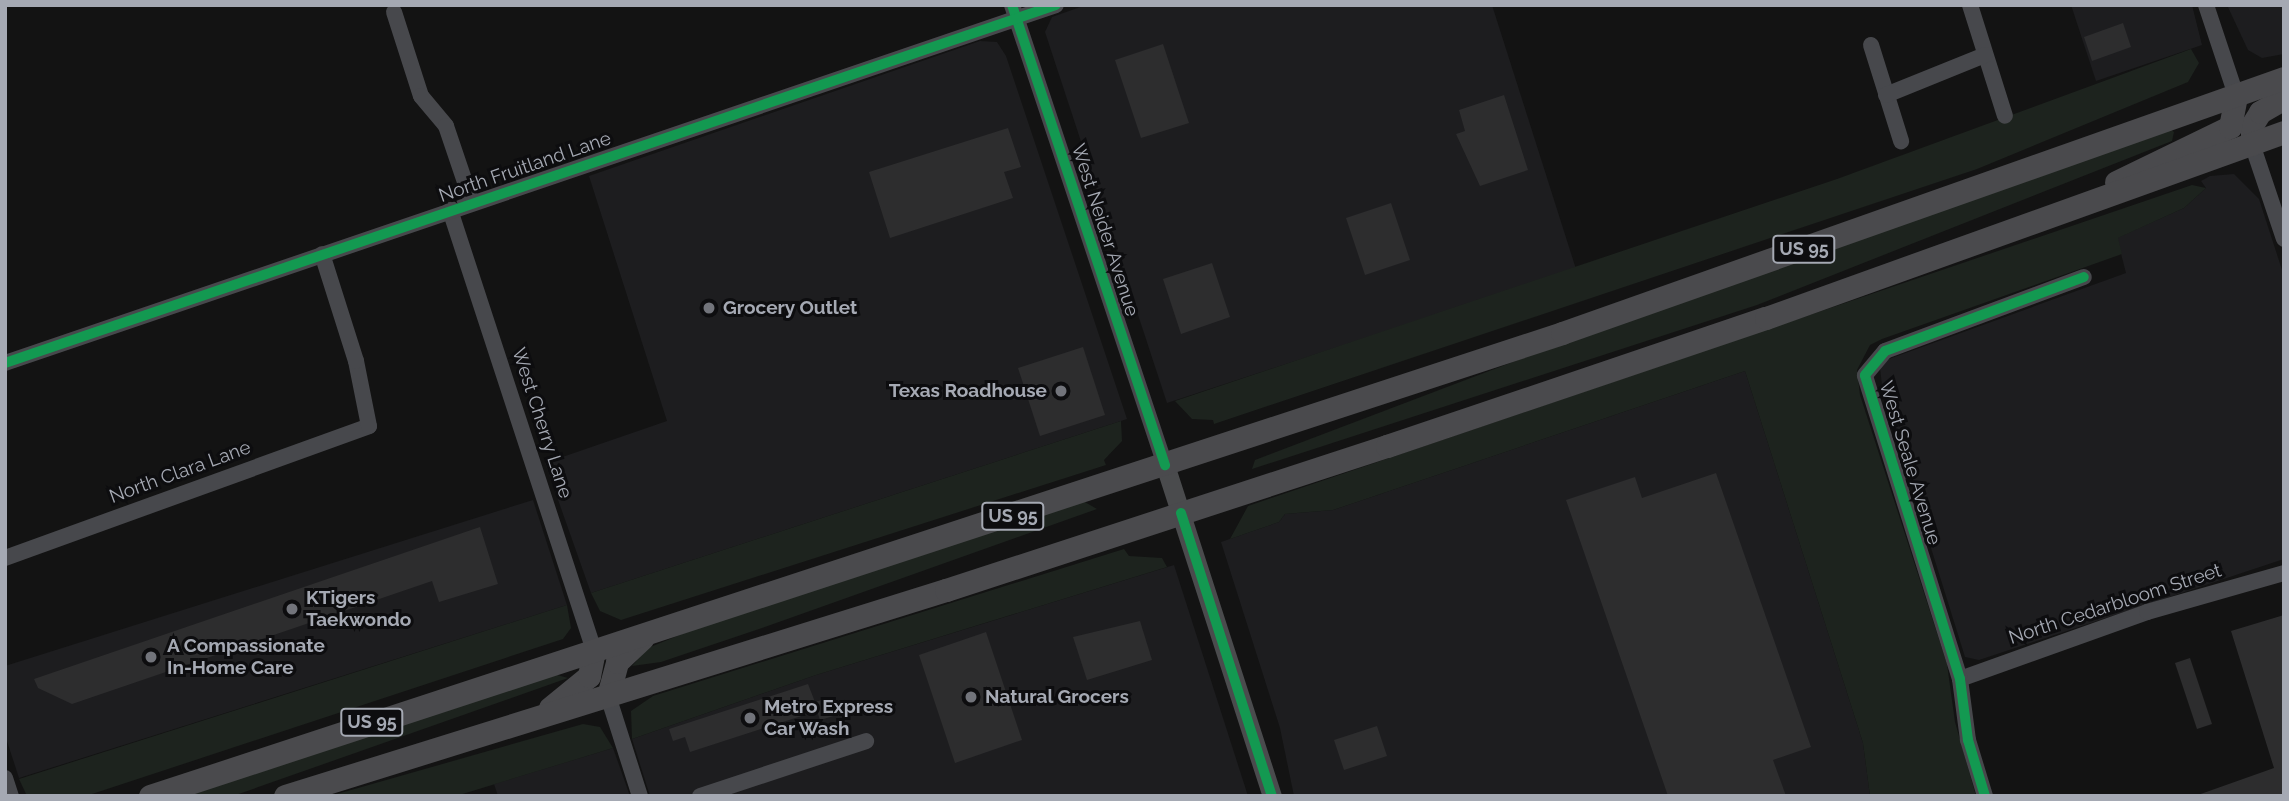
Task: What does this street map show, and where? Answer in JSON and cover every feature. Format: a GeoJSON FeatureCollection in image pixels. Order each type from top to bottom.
{"type":"FeatureCollection","features":[{"type":"Feature","properties":{"kind":"highway","name":"US 95"},"geometry":{"type":"LineString","coordinates":[[150,796],[1166,466],[1690,289],[2284,78]]}},
{"type":"Feature","properties":{"kind":"highway"},"geometry":{"type":"LineString","coordinates":[[2097,199],[2122,177],[2230,127],[2236,95]]}},
{"type":"Feature","properties":{"kind":"highway"},"geometry":{"type":"LineString","coordinates":[[2252,144],[2252,125],[2260,112],[2284,98]]}},
{"type":"Feature","properties":{"kind":"highway","name":"US 95"},"geometry":{"type":"LineString","coordinates":[[285,796],[1181,513],[1753,322],[2284,132]]}},
{"type":"Feature","properties":{"kind":"highway"},"geometry":{"type":"LineString","coordinates":[[608,696],[627,648],[654,631]]}},
{"type":"Feature","properties":{"kind":"highway"},"geometry":{"type":"LineString","coordinates":[[537,718],[589,676],[594,650]]}},
{"type":"Feature","properties":{"kind":"main road","name":"West Neider Avenue"},"geometry":{"type":"LineString","coordinates":[[1166,466],[1272,796]]}},
{"type":"Feature","properties":{"kind":"street","name":"North Fruitland Lane"},"geometry":{"type":"LineString","coordinates":[[5,363],[472,203],[1014,12],[1056,5]]}},
{"type":"Feature","properties":{"kind":"street"},"geometry":{"type":"LineString","coordinates":[[1970,5],[2005,116]]}},
{"type":"Feature","properties":{"kind":"street"},"geometry":{"type":"LineString","coordinates":[[2206,5],[2236,95]]}},
{"type":"Feature","properties":{"kind":"street"},"geometry":{"type":"LineString","coordinates":[[394,12],[421,96],[446,127],[472,203]]}},
{"type":"Feature","properties":{"kind":"street","name":"West Neider Avenue"},"geometry":{"type":"LineString","coordinates":[[1014,12],[1166,466]]}},
{"type":"Feature","properties":{"kind":"street"},"geometry":{"type":"LineString","coordinates":[[1871,45],[1901,141]]}},
{"type":"Feature","properties":{"kind":"street"},"geometry":{"type":"LineString","coordinates":[[1886,94],[1985,55]]}},
{"type":"Feature","properties":{"kind":"street"},"geometry":{"type":"LineString","coordinates":[[2252,144],[2284,239]]}},
{"type":"Feature","properties":{"kind":"street","name":"West Cherry Lane"},"geometry":{"type":"LineString","coordinates":[[450,210],[594,650]]}},
{"type":"Feature","properties":{"kind":"street","name":"North Clara Lane"},"geometry":{"type":"LineString","coordinates":[[5,558],[369,426],[356,361],[322,254]]}},
{"type":"Feature","properties":{"kind":"street","name":"West Seale Avenue"},"geometry":{"type":"LineString","coordinates":[[1986,796],[1968,740],[1960,679],[1865,376],[1885,352],[2084,277]]}},
{"type":"Feature","properties":{"kind":"street","name":"North Cedarbloom Street"},"geometry":{"type":"LineString","coordinates":[[1960,679],[2147,612],[2284,573]]}},
{"type":"Feature","properties":{"kind":"street"},"geometry":{"type":"LineString","coordinates":[[608,696],[640,796]]}},
{"type":"Feature","properties":{"kind":"street"},"geometry":{"type":"LineString","coordinates":[[700,796],[866,741]]}},
{"type":"Feature","properties":{"kind":"street"},"geometry":{"type":"LineString","coordinates":[[5,778],[11,796]]}},
{"type":"Feature","properties":{"kind":"shaded area"},"geometry":{"type":"Polygon","coordinates":[[[1086,5],[1492,5],[1576,269],[1167,403],[1045,32],[1052,17],[1086,5]]]}},
{"type":"Feature","properties":{"kind":"shaded area"},"geometry":{"type":"Polygon","coordinates":[[[2071,5],[2192,5],[2202,45],[2096,81],[2071,5]]]}},
{"type":"Feature","properties":{"kind":"shaded area"},"geometry":{"type":"Polygon","coordinates":[[[2227,5],[2284,5],[2284,54],[2262,58],[2248,50],[2227,5]]]}},
{"type":"Feature","properties":{"kind":"shaded area"},"geometry":{"type":"Polygon","coordinates":[[[980,41],[997,42],[1006,56],[1127,419],[591,593],[545,463],[667,421],[589,176],[980,41]]]}},
{"type":"Feature","properties":{"kind":"shaded area"},"geometry":{"type":"Polygon","coordinates":[[[2191,49],[2199,63],[2188,82],[1977,169],[1214,424],[1213,420],[1192,419],[1175,401],[1837,179],[2191,49]]]}},
{"type":"Feature","properties":{"kind":"shaded area"},"geometry":{"type":"Polygon","coordinates":[[[2169,128],[2174,132],[2172,141],[1757,305],[1252,469],[1255,460],[1684,297],[2169,128]]]}},
{"type":"Feature","properties":{"kind":"shaded area"},"geometry":{"type":"Polygon","coordinates":[[[2234,174],[2259,199],[2284,276],[2284,559],[1979,660],[1965,657],[1883,394],[1880,368],[1889,359],[2126,273],[2117,238],[2184,208],[2206,188],[2201,181],[2210,176],[2234,174]]]}},
{"type":"Feature","properties":{"kind":"shaded area"},"geometry":{"type":"Polygon","coordinates":[[[2192,185],[2206,188],[2184,208],[2118,238],[2122,254],[1882,339],[1870,345],[1857,370],[1860,395],[1947,664],[1955,722],[1976,796],[1870,796],[1863,743],[1745,371],[1333,510],[1285,514],[1279,522],[1230,539],[1248,506],[2192,185]]]}},
{"type":"Feature","properties":{"kind":"shaded area"},"geometry":{"type":"Polygon","coordinates":[[[1745,371],[1863,743],[1870,796],[1294,796],[1280,728],[1221,542],[1279,522],[1285,514],[1333,510],[1745,371]]]}},
{"type":"Feature","properties":{"kind":"shaded area"},"geometry":{"type":"Polygon","coordinates":[[[1121,421],[1122,441],[1104,460],[1106,465],[621,620],[600,611],[591,593],[1121,421]]]}},
{"type":"Feature","properties":{"kind":"shaded area"},"geometry":{"type":"Polygon","coordinates":[[[533,500],[567,605],[19,778],[5,735],[5,666],[533,500]]]}},
{"type":"Feature","properties":{"kind":"shaded area"},"geometry":{"type":"Polygon","coordinates":[[[1083,501],[1097,509],[762,628],[661,662],[632,666],[648,648],[723,617],[1083,501]]]}},
{"type":"Feature","properties":{"kind":"shaded area"},"geometry":{"type":"Polygon","coordinates":[[[1124,549],[1129,556],[1162,558],[1167,567],[816,675],[632,739],[631,711],[653,696],[1124,549]]]}},
{"type":"Feature","properties":{"kind":"shaded area"},"geometry":{"type":"Polygon","coordinates":[[[1174,565],[1248,796],[650,796],[632,739],[816,675],[1174,565]]]}},
{"type":"Feature","properties":{"kind":"shaded area"},"geometry":{"type":"Polygon","coordinates":[[[567,605],[571,628],[563,639],[86,796],[27,796],[19,779],[567,605]]]}},
{"type":"Feature","properties":{"kind":"shaded area"},"geometry":{"type":"Polygon","coordinates":[[[550,673],[568,678],[233,796],[185,796],[550,673]]]}},
{"type":"Feature","properties":{"kind":"shaded area"},"geometry":{"type":"Polygon","coordinates":[[[583,724],[600,727],[613,748],[456,796],[330,796],[583,724]]]}},
{"type":"Feature","properties":{"kind":"shaded area"},"geometry":{"type":"Polygon","coordinates":[[[613,748],[630,796],[498,796],[494,784],[613,748]]]}},
{"type":"Feature","properties":{"kind":"building"},"geometry":{"type":"Polygon","coordinates":[[[2123,23],[2131,47],[2092,61],[2084,37],[2123,23]]]}},
{"type":"Feature","properties":{"kind":"building"},"geometry":{"type":"Polygon","coordinates":[[[1163,44],[1189,123],[1141,138],[1115,60],[1163,44]]]}},
{"type":"Feature","properties":{"kind":"building"},"geometry":{"type":"Polygon","coordinates":[[[1504,95],[1528,170],[1480,186],[1456,134],[1465,131],[1459,110],[1504,95]]]}},
{"type":"Feature","properties":{"kind":"building"},"geometry":{"type":"Polygon","coordinates":[[[1008,128],[1021,167],[1004,172],[1013,198],[890,238],[869,172],[1008,128]]]}},
{"type":"Feature","properties":{"kind":"building"},"geometry":{"type":"Polygon","coordinates":[[[1391,203],[1410,260],[1365,275],[1346,218],[1391,203]]]}},
{"type":"Feature","properties":{"kind":"building"},"geometry":{"type":"Polygon","coordinates":[[[1212,263],[1230,317],[1181,334],[1163,279],[1212,263]]]}},
{"type":"Feature","properties":{"kind":"building","name":"Texas Roadhouse"},"geometry":{"type":"Polygon","coordinates":[[[1083,347],[1105,415],[1040,436],[1018,368],[1083,347]]]}},
{"type":"Feature","properties":{"kind":"building"},"geometry":{"type":"Polygon","coordinates":[[[1716,473],[1811,747],[1773,760],[1786,796],[1668,796],[1566,500],[1635,477],[1642,498],[1716,473]]]}},
{"type":"Feature","properties":{"kind":"building"},"geometry":{"type":"Polygon","coordinates":[[[480,527],[498,584],[439,602],[432,581],[72,704],[38,688],[34,679],[480,527]]]}},
{"type":"Feature","properties":{"kind":"building"},"geometry":{"type":"Polygon","coordinates":[[[2284,615],[2284,796],[2195,796],[2274,768],[2231,631],[2284,615]]]}},
{"type":"Feature","properties":{"kind":"building"},"geometry":{"type":"Polygon","coordinates":[[[1140,621],[1152,660],[1087,680],[1073,637],[1140,621]]]}},
{"type":"Feature","properties":{"kind":"building","name":"Natural Grocers"},"geometry":{"type":"Polygon","coordinates":[[[986,632],[1022,740],[955,763],[919,655],[986,632]]]}},
{"type":"Feature","properties":{"kind":"building"},"geometry":{"type":"Polygon","coordinates":[[[2190,658],[2212,724],[2197,729],[2175,663],[2190,658]]]}},
{"type":"Feature","properties":{"kind":"building","name":"Metro Express Car Wash"},"geometry":{"type":"Polygon","coordinates":[[[808,684],[815,702],[831,697],[837,715],[820,720],[817,711],[690,752],[685,737],[673,741],[669,729],[808,684]]]}},
{"type":"Feature","properties":{"kind":"building"},"geometry":{"type":"Polygon","coordinates":[[[1377,726],[1387,756],[1344,770],[1334,740],[1377,726]]]}},
{"type":"Feature","properties":{"kind":"cycle path"},"geometry":{"type":"LineString","coordinates":[[1012,5],[1165,465]]}},
{"type":"Feature","properties":{"kind":"cycle path"},"geometry":{"type":"LineString","coordinates":[[5,363],[1056,5]]}},
{"type":"Feature","properties":{"kind":"cycle path"},"geometry":{"type":"LineString","coordinates":[[1985,796],[1968,740],[1960,679],[1865,375],[1885,351],[2084,277]]}},
{"type":"Feature","properties":{"kind":"cycle path"},"geometry":{"type":"LineString","coordinates":[[1181,513],[1272,796]]}},
{"type":"Feature","properties":{"kind":"place","name":"Grocery Outlet"},"geometry":{"type":"Point","coordinates":[709,308]}},
{"type":"Feature","properties":{"kind":"place","name":"Texas Roadhouse"},"geometry":{"type":"Point","coordinates":[1061,391]}},
{"type":"Feature","properties":{"kind":"place","name":"KTigers Taekwondo"},"geometry":{"type":"Point","coordinates":[292,609]}},
{"type":"Feature","properties":{"kind":"place","name":"A Compassionate In-Home Care"},"geometry":{"type":"Point","coordinates":[151,657]}},
{"type":"Feature","properties":{"kind":"place","name":"Natural Grocers"},"geometry":{"type":"Point","coordinates":[971,697]}},
{"type":"Feature","properties":{"kind":"place","name":"Metro Express Car Wash"},"geometry":{"type":"Point","coordinates":[750,718]}}]}
